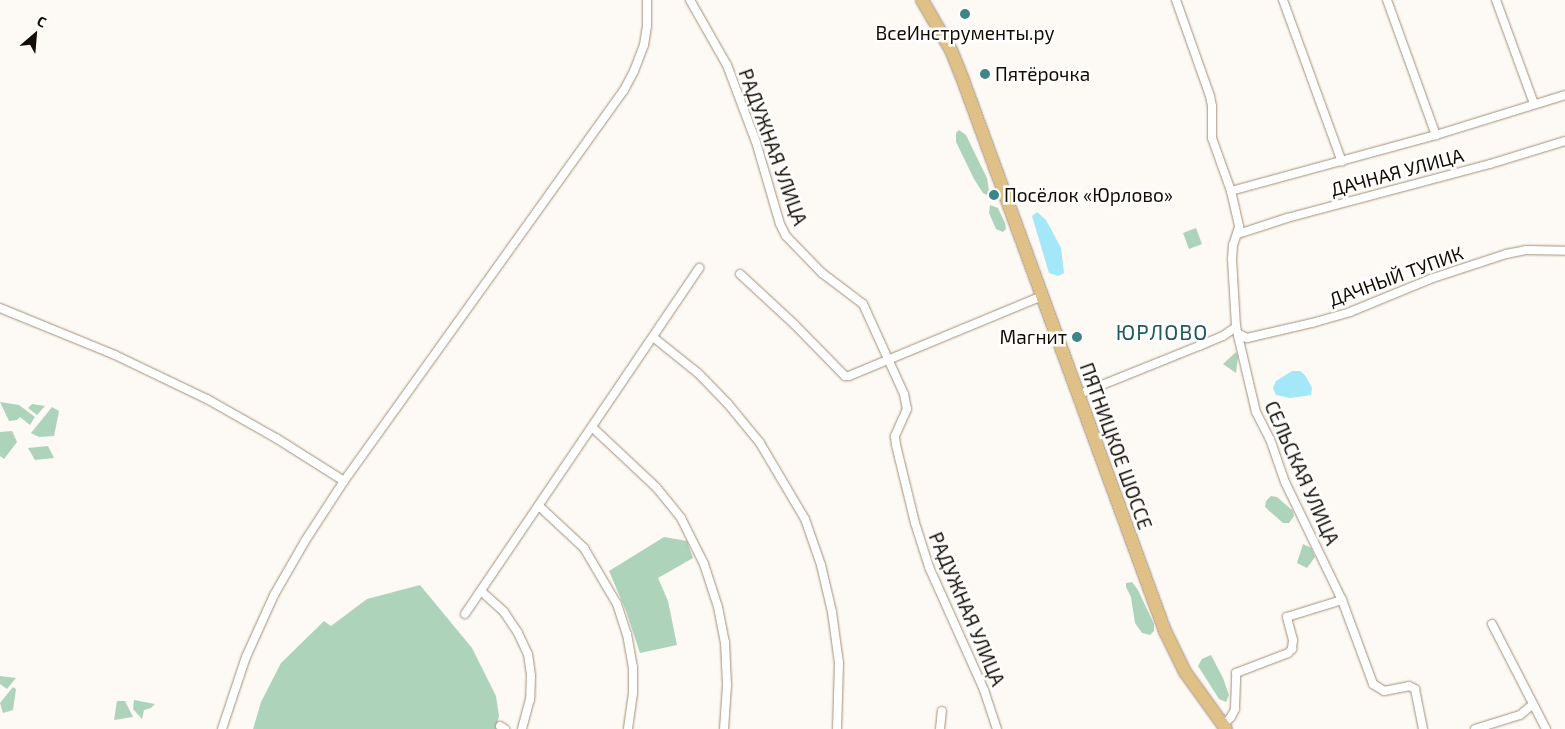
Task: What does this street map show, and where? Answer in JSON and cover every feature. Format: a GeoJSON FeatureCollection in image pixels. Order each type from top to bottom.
{"type":"FeatureCollection","features":[{"type":"Feature","properties":{"kind":"main road","name":"ПЯТНИЦКОЕ ШОССЕ"},"geometry":{"type":"LineString","coordinates":[[922,0],[951,50],[960,72],[1165,631],[1185,672],[1225,727]]}},
{"type":"Feature","properties":{"kind":"street"},"geometry":{"type":"LineString","coordinates":[[222,729],[246,657],[274,595],[305,541],[344,481],[624,90],[644,45],[648,0]]}},
{"type":"Feature","properties":{"kind":"street","name":"РАДУЖНАЯ УЛИЦА"},"geometry":{"type":"LineString","coordinates":[[690,0],[727,65],[756,142],[780,224],[786,236],[822,273],[863,304],[906,401],[907,410],[895,436],[914,523],[929,567],[984,690],[997,729]]}},
{"type":"Feature","properties":{"kind":"street","name":"СЕЛЬСКАЯ УЛИЦА"},"geometry":{"type":"LineString","coordinates":[[1176,0],[1210,96],[1212,106],[1212,138],[1231,192],[1239,227],[1233,245],[1232,259],[1237,331],[1256,412],[1270,439],[1285,482],[1342,600],[1373,684],[1384,691],[1409,686],[1415,689],[1423,729]]}},
{"type":"Feature","properties":{"kind":"street"},"geometry":{"type":"LineString","coordinates":[[1283,0],[1342,162]]}},
{"type":"Feature","properties":{"kind":"street"},"geometry":{"type":"LineString","coordinates":[[1387,0],[1436,135]]}},
{"type":"Feature","properties":{"kind":"street"},"geometry":{"type":"LineString","coordinates":[[1496,0],[1534,104]]}},
{"type":"Feature","properties":{"kind":"street"},"geometry":{"type":"LineString","coordinates":[[1231,192],[1436,135],[1565,96]]}},
{"type":"Feature","properties":{"kind":"street","name":"ДАЧНАЯ УЛИЦА"},"geometry":{"type":"LineString","coordinates":[[1238,234],[1287,218],[1490,164],[1565,141]]}},
{"type":"Feature","properties":{"kind":"street","name":"ДАЧНЫЙ ТУПИК"},"geometry":{"type":"LineString","coordinates":[[1237,331],[1247,338],[1312,323],[1350,312],[1433,278],[1506,254],[1526,250],[1565,251]]}},
{"type":"Feature","properties":{"kind":"street"},"geometry":{"type":"LineString","coordinates":[[465,614],[699,268]]}},
{"type":"Feature","properties":{"kind":"street"},"geometry":{"type":"LineString","coordinates":[[740,274],[794,324],[845,376],[852,376],[1042,296]]}},
{"type":"Feature","properties":{"kind":"street"},"geometry":{"type":"LineString","coordinates":[[0,308],[115,355],[207,399],[276,438],[344,481]]}},
{"type":"Feature","properties":{"kind":"street"},"geometry":{"type":"LineString","coordinates":[[1077,395],[1237,331]]}},
{"type":"Feature","properties":{"kind":"street"},"geometry":{"type":"LineString","coordinates":[[653,337],[698,373],[728,404],[760,443],[805,519],[821,565],[832,612],[839,663],[837,729]]}},
{"type":"Feature","properties":{"kind":"street"},"geometry":{"type":"LineString","coordinates":[[592,427],[656,486],[681,518],[704,564],[718,607],[725,642],[727,685],[724,729]]}},
{"type":"Feature","properties":{"kind":"street"},"geometry":{"type":"LineString","coordinates":[[539,506],[584,548],[617,604],[627,634],[633,668],[633,693],[628,729]]}},
{"type":"Feature","properties":{"kind":"street"},"geometry":{"type":"LineString","coordinates":[[481,591],[504,612],[518,633],[528,654],[531,676],[530,699],[522,729]]}},
{"type":"Feature","properties":{"kind":"street"},"geometry":{"type":"LineString","coordinates":[[1225,727],[1235,709],[1236,673],[1288,653],[1292,649],[1293,640],[1287,617],[1342,600]]}},
{"type":"Feature","properties":{"kind":"street"},"geometry":{"type":"LineString","coordinates":[[1492,624],[1546,729]]}},
{"type":"Feature","properties":{"kind":"street"},"geometry":{"type":"LineString","coordinates":[[1475,729],[1520,715],[1533,704]]}},
{"type":"Feature","properties":{"kind":"street"},"geometry":{"type":"LineString","coordinates":[[940,729],[942,711]]}},
{"type":"Feature","properties":{"kind":"green space"},"geometry":{"type":"Polygon","coordinates":[[[959,130],[966,135],[987,178],[989,191],[987,195],[983,193],[974,179],[956,142],[956,133],[959,130]]]}},
{"type":"Feature","properties":{"kind":"green space"},"geometry":{"type":"Polygon","coordinates":[[[990,205],[998,208],[1005,223],[1006,229],[1003,232],[996,229],[989,213],[990,205]]]}},
{"type":"Feature","properties":{"kind":"green space"},"geometry":{"type":"Polygon","coordinates":[[[1196,228],[1202,244],[1189,249],[1183,233],[1196,228]]]}},
{"type":"Feature","properties":{"kind":"green space"},"geometry":{"type":"Polygon","coordinates":[[[1236,352],[1238,357],[1236,373],[1223,364],[1236,352]]]}},
{"type":"Feature","properties":{"kind":"green space"},"geometry":{"type":"Polygon","coordinates":[[[0,402],[19,405],[35,417],[30,425],[20,417],[17,420],[9,421],[0,402]]]}},
{"type":"Feature","properties":{"kind":"green space"},"geometry":{"type":"Polygon","coordinates":[[[32,404],[45,406],[37,415],[28,408],[32,404]]]}},
{"type":"Feature","properties":{"kind":"green space"},"geometry":{"type":"Polygon","coordinates":[[[52,407],[59,411],[54,436],[39,437],[31,433],[52,407]]]}},
{"type":"Feature","properties":{"kind":"green space"},"geometry":{"type":"Polygon","coordinates":[[[12,431],[17,442],[4,459],[0,456],[0,432],[12,431]]]}},
{"type":"Feature","properties":{"kind":"green space"},"geometry":{"type":"Polygon","coordinates":[[[48,446],[54,458],[35,460],[28,448],[48,446]]]}},
{"type":"Feature","properties":{"kind":"green space"},"geometry":{"type":"Polygon","coordinates":[[[1271,496],[1277,497],[1293,511],[1294,516],[1289,523],[1283,523],[1265,507],[1266,501],[1271,496]]]}},
{"type":"Feature","properties":{"kind":"green space"},"geometry":{"type":"Polygon","coordinates":[[[664,537],[687,541],[693,558],[658,578],[668,601],[677,645],[640,653],[626,611],[609,571],[664,537]]]}},
{"type":"Feature","properties":{"kind":"green space"},"geometry":{"type":"Polygon","coordinates":[[[1303,544],[1311,548],[1315,557],[1307,568],[1297,563],[1303,544]]]}},
{"type":"Feature","properties":{"kind":"green space"},"geometry":{"type":"Polygon","coordinates":[[[1132,582],[1138,590],[1154,624],[1154,631],[1150,635],[1142,633],[1135,623],[1131,597],[1126,587],[1126,583],[1132,582]]]}},
{"type":"Feature","properties":{"kind":"green space"},"geometry":{"type":"Polygon","coordinates":[[[420,585],[472,648],[496,696],[499,716],[496,729],[253,729],[261,702],[281,663],[324,621],[331,626],[367,599],[420,585]]]}},
{"type":"Feature","properties":{"kind":"green space"},"geometry":{"type":"Polygon","coordinates":[[[1211,655],[1223,678],[1229,695],[1226,702],[1219,699],[1198,666],[1202,659],[1211,655]]]}},
{"type":"Feature","properties":{"kind":"green space"},"geometry":{"type":"Polygon","coordinates":[[[0,676],[16,678],[7,689],[0,684],[0,676]]]}},
{"type":"Feature","properties":{"kind":"green space"},"geometry":{"type":"Polygon","coordinates":[[[13,687],[16,689],[13,710],[3,713],[0,703],[13,687]]]}},
{"type":"Feature","properties":{"kind":"green space"},"geometry":{"type":"Polygon","coordinates":[[[134,700],[155,704],[151,708],[144,710],[142,719],[133,709],[134,700]]]}},
{"type":"Feature","properties":{"kind":"green space"},"geometry":{"type":"Polygon","coordinates":[[[117,701],[125,701],[133,717],[114,720],[117,701]]]}},
{"type":"Feature","properties":{"kind":"water"},"geometry":{"type":"Polygon","coordinates":[[[1037,212],[1046,220],[1061,248],[1064,273],[1058,276],[1049,273],[1032,216],[1037,212]]]}},
{"type":"Feature","properties":{"kind":"water"},"geometry":{"type":"Polygon","coordinates":[[[1292,371],[1300,371],[1305,375],[1312,388],[1311,395],[1290,398],[1276,395],[1273,388],[1276,381],[1292,371]]]}},
{"type":"Feature","properties":{"kind":"place","name":"ВсеИнструменты.ру"},"geometry":{"type":"Point","coordinates":[965,14]}},
{"type":"Feature","properties":{"kind":"place","name":"Пятёрочка"},"geometry":{"type":"Point","coordinates":[985,74]}},
{"type":"Feature","properties":{"kind":"place","name":"Посёлок «Юрлово»"},"geometry":{"type":"Point","coordinates":[994,195]}},
{"type":"Feature","properties":{"kind":"place","name":"Магнит"},"geometry":{"type":"Point","coordinates":[1077,337]}},
{"type":"Feature","properties":{"kind":"district","name":"ЮРЛОВО"},"geometry":{"type":"Point","coordinates":[1162,332]}}]}
